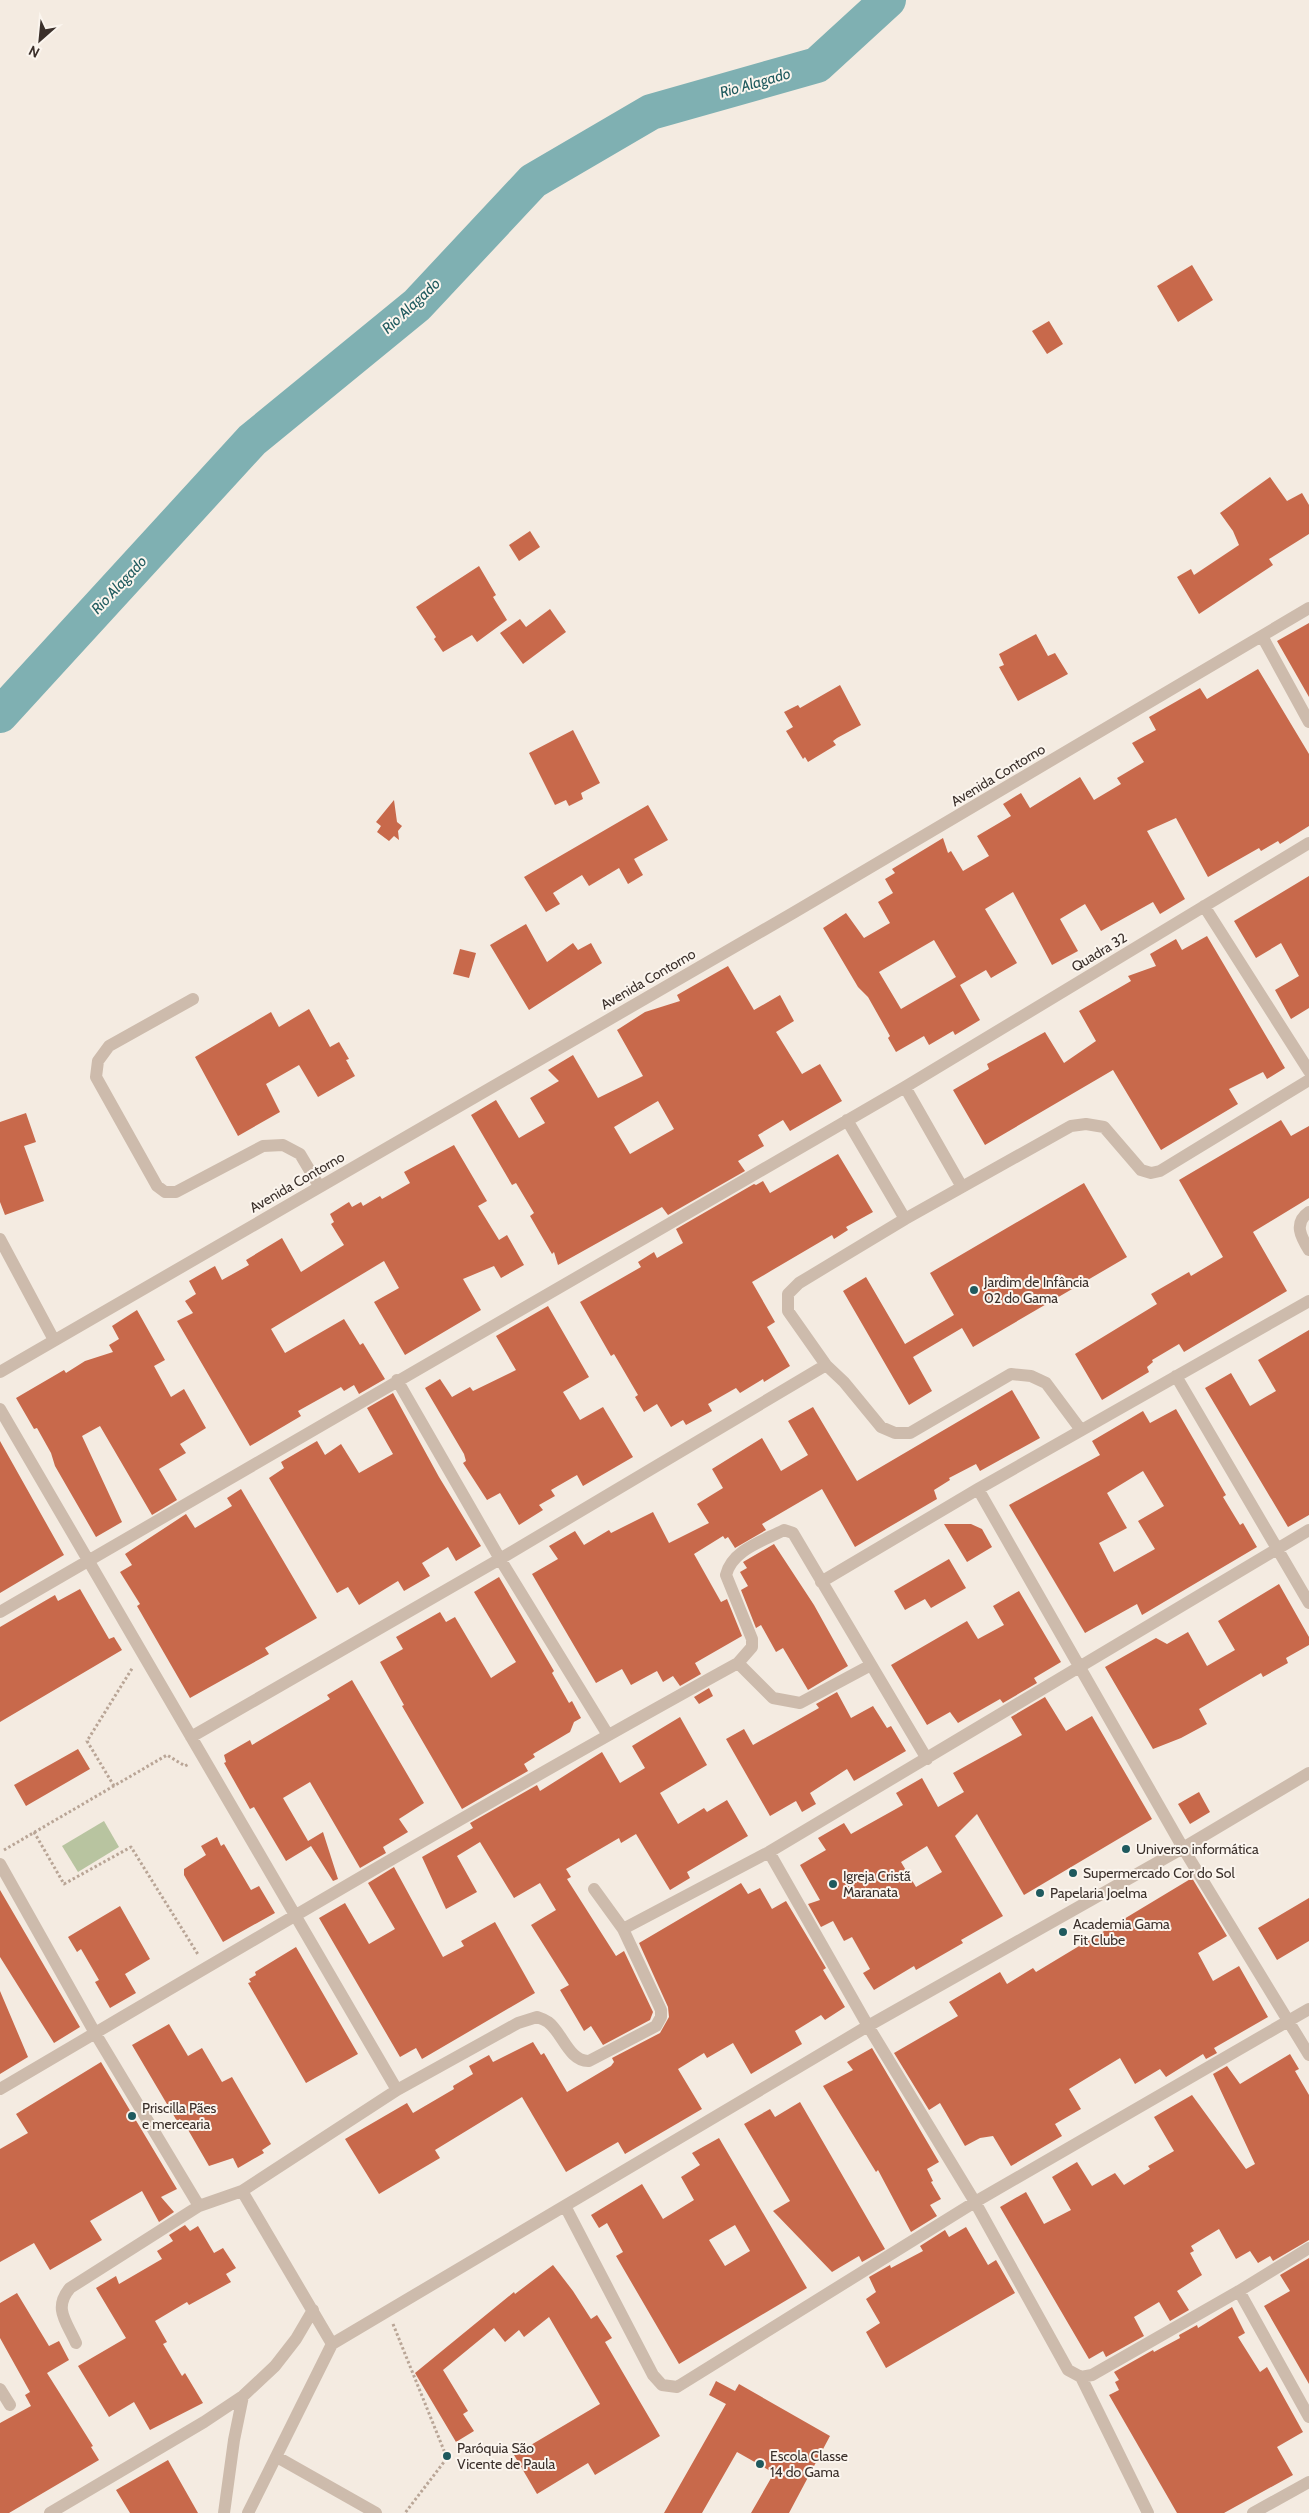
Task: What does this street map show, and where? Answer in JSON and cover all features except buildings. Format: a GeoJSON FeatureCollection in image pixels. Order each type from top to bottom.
{"type":"FeatureCollection","features":[{"type":"Feature","properties":{"kind":"street","name":"Avenida Contorno"},"geometry":{"type":"LineString","coordinates":[[0,1372],[794,913],[1309,608]]}},
{"type":"Feature","properties":{"kind":"street"},"geometry":{"type":"LineString","coordinates":[[1262,636],[1309,722]]}},
{"type":"Feature","properties":{"kind":"street","name":"Quadra 32"},"geometry":{"type":"LineString","coordinates":[[0,1612],[905,1087],[1309,843]]}},
{"type":"Feature","properties":{"kind":"street"},"geometry":{"type":"LineString","coordinates":[[1204,906],[1309,1071]]}},
{"type":"Feature","properties":{"kind":"street"},"geometry":{"type":"LineString","coordinates":[[193,999],[109,1046],[98,1061],[96,1077],[157,1186],[165,1192],[176,1192],[263,1146],[283,1145],[300,1154],[320,1186]]}},
{"type":"Feature","properties":{"kind":"street"},"geometry":{"type":"LineString","coordinates":[[1080,1430],[1046,1383],[1031,1376],[1012,1374],[910,1433],[896,1433],[881,1427],[844,1382],[826,1365],[788,1311],[788,1294],[799,1283],[905,1219],[1071,1126],[1086,1124],[1104,1127],[1142,1170],[1151,1173],[1160,1172],[1309,1080]]}},
{"type":"Feature","properties":{"kind":"street"},"geometry":{"type":"LineString","coordinates":[[905,1087],[962,1187]]}},
{"type":"Feature","properties":{"kind":"street"},"geometry":{"type":"LineString","coordinates":[[847,1120],[905,1219]]}},
{"type":"Feature","properties":{"kind":"street"},"geometry":{"type":"LineString","coordinates":[[1309,1212],[1300,1224],[1300,1234],[1309,1250]]}},
{"type":"Feature","properties":{"kind":"street"},"geometry":{"type":"LineString","coordinates":[[0,1239],[54,1340]]}},
{"type":"Feature","properties":{"kind":"street"},"geometry":{"type":"LineString","coordinates":[[821,1582],[1080,1430],[1309,1301]]}},
{"type":"Feature","properties":{"kind":"street"},"geometry":{"type":"LineString","coordinates":[[191,1737],[500,1559],[826,1365]]}},
{"type":"Feature","properties":{"kind":"street"},"geometry":{"type":"LineString","coordinates":[[1176,1376],[1309,1603]]}},
{"type":"Feature","properties":{"kind":"street"},"geometry":{"type":"LineString","coordinates":[[397,1380],[500,1559],[608,1735]]}},
{"type":"Feature","properties":{"kind":"street"},"geometry":{"type":"LineString","coordinates":[[0,1410],[397,2090]]}},
{"type":"Feature","properties":{"kind":"street"},"geometry":{"type":"LineString","coordinates":[[978,1489],[1183,1848],[1309,2055]]}},
{"type":"Feature","properties":{"kind":"street"},"geometry":{"type":"LineString","coordinates":[[0,2089],[295,1915],[608,1735],[738,1663],[752,1647],[752,1639],[726,1575],[728,1566],[738,1554],[784,1530],[793,1533],[927,1759]]}},
{"type":"Feature","properties":{"kind":"street"},"geometry":{"type":"LineString","coordinates":[[623,1929],[769,1852],[1309,1530]]}},
{"type":"Feature","properties":{"kind":"street"},"geometry":{"type":"LineString","coordinates":[[738,1663],[773,1698],[800,1703],[871,1665]]}},
{"type":"Feature","properties":{"kind":"street"},"geometry":{"type":"LineString","coordinates":[[248,2513],[332,2344],[868,2026],[1183,1848],[1309,1773]]}},
{"type":"Feature","properties":{"kind":"street"},"geometry":{"type":"LineString","coordinates":[[769,1852],[868,2026],[975,2202],[1068,2370],[1081,2377],[1148,2513]]}},
{"type":"Feature","properties":{"kind":"street"},"geometry":{"type":"LineString","coordinates":[[0,1864],[95,2033],[199,2206]]}},
{"type":"Feature","properties":{"kind":"street"},"geometry":{"type":"LineString","coordinates":[[76,2343],[60,2308],[62,2297],[70,2288],[199,2206],[242,2191],[397,2090],[518,2023],[537,2017],[549,2022],[575,2056],[583,2061],[589,2061],[656,2026],[661,2018],[661,2010],[623,1929],[594,1889]]}},
{"type":"Feature","properties":{"kind":"street"},"geometry":{"type":"LineString","coordinates":[[565,2206],[652,2375],[662,2385],[676,2387],[975,2202],[1309,2009]]}},
{"type":"Feature","properties":{"kind":"street"},"geometry":{"type":"LineString","coordinates":[[242,2191],[332,2344]]}},
{"type":"Feature","properties":{"kind":"street"},"geometry":{"type":"LineString","coordinates":[[1081,2377],[1092,2375],[1240,2291],[1309,2248]]}},
{"type":"Feature","properties":{"kind":"street"},"geometry":{"type":"LineString","coordinates":[[1240,2291],[1309,2417]]}},
{"type":"Feature","properties":{"kind":"street"},"geometry":{"type":"LineString","coordinates":[[50,2513],[204,2422],[243,2396],[275,2366],[296,2339],[313,2310]]}},
{"type":"Feature","properties":{"kind":"street"},"geometry":{"type":"LineString","coordinates":[[0,2389],[10,2405]]}},
{"type":"Feature","properties":{"kind":"street"},"geometry":{"type":"LineString","coordinates":[[224,2513],[234,2440],[243,2396]]}},
{"type":"Feature","properties":{"kind":"street"},"geometry":{"type":"LineString","coordinates":[[277,2457],[376,2513]]}},
{"type":"Feature","properties":{"kind":"street"},"geometry":{"type":"LineString","coordinates":[[1253,2513],[1309,2482]]}},
{"type":"Feature","properties":{"kind":"path"},"geometry":{"type":"LineString","coordinates":[[114,1786],[88,1741],[142,1653]]}},
{"type":"Feature","properties":{"kind":"path"},"geometry":{"type":"LineString","coordinates":[[0,1852],[167,1755],[185,1766],[201,1754]]}},
{"type":"Feature","properties":{"kind":"path"},"geometry":{"type":"LineString","coordinates":[[34,1832],[64,1884],[131,1847],[206,1967]]}},
{"type":"Feature","properties":{"kind":"path"},"geometry":{"type":"LineString","coordinates":[[387,2311],[447,2458],[404,2513]]}},
{"type":"Feature","properties":{"kind":"green space"},"geometry":{"type":"Polygon","coordinates":[[[104,1821],[119,1847],[78,1872],[62,1846],[104,1821]]]}},
{"type":"Feature","properties":{"kind":"waterway","name":"Rio Alagado"},"geometry":{"type":"LineString","coordinates":[[0,715],[252,440],[417,305],[533,181],[651,112],[817,65],[888,0]]}},
{"type":"Feature","properties":{"kind":"place","name":"Jardim de Infância 02 do Gama"},"geometry":{"type":"Point","coordinates":[974,1290]}},
{"type":"Feature","properties":{"kind":"place","name":"Universo informática"},"geometry":{"type":"Point","coordinates":[1126,1849]}},
{"type":"Feature","properties":{"kind":"place","name":"Supermercado Cor do Sol"},"geometry":{"type":"Point","coordinates":[1073,1873]}},
{"type":"Feature","properties":{"kind":"place","name":"Igreja Cristã Maranata"},"geometry":{"type":"Point","coordinates":[833,1884]}},
{"type":"Feature","properties":{"kind":"place","name":"Papelaria Joelma"},"geometry":{"type":"Point","coordinates":[1040,1893]}},
{"type":"Feature","properties":{"kind":"place","name":"Academia Gama Fit Clube"},"geometry":{"type":"Point","coordinates":[1063,1932]}},
{"type":"Feature","properties":{"kind":"place","name":"Priscilla Pães e mercearia"},"geometry":{"type":"Point","coordinates":[132,2116]}},
{"type":"Feature","properties":{"kind":"place","name":"Paróquia São Vicente de Paula"},"geometry":{"type":"Point","coordinates":[447,2456]}},
{"type":"Feature","properties":{"kind":"place","name":"Escola Classe 14 do Gama"},"geometry":{"type":"Point","coordinates":[760,2464]}}]}
